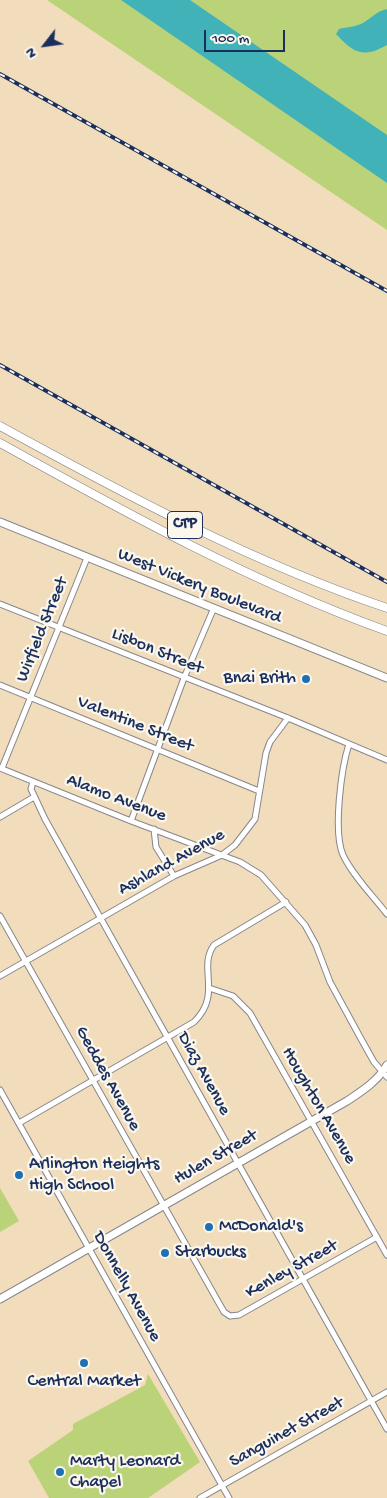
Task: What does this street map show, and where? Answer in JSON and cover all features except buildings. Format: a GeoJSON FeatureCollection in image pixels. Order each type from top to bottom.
{"type":"FeatureCollection","features":[{"type":"Feature","properties":{"kind":"highway","name":"CTP"},"geometry":{"type":"LineString","coordinates":[[0,426],[191,528],[280,567],[387,608]]}},
{"type":"Feature","properties":{"kind":"highway","name":"CTP"},"geometry":{"type":"LineString","coordinates":[[0,444],[191,547],[250,576],[387,631]]}},
{"type":"Feature","properties":{"kind":"main road","name":"West Vickery Boulevard"},"geometry":{"type":"LineString","coordinates":[[0,522],[213,610],[387,678]]}},
{"type":"Feature","properties":{"kind":"main road","name":"Hulen Street"},"geometry":{"type":"LineString","coordinates":[[0,1299],[347,1101],[385,1075],[387,1065]]}},
{"type":"Feature","properties":{"kind":"street","name":"Wirfield Street"},"geometry":{"type":"LineString","coordinates":[[1,768],[87,558]]}},
{"type":"Feature","properties":{"kind":"street","name":"Lisbon Street"},"geometry":{"type":"LineString","coordinates":[[0,604],[288,718],[387,760]]}},
{"type":"Feature","properties":{"kind":"street"},"geometry":{"type":"LineString","coordinates":[[131,821],[184,678],[213,610]]}},
{"type":"Feature","properties":{"kind":"street","name":"Valentine Street"},"geometry":{"type":"LineString","coordinates":[[0,685],[259,791]]}},
{"type":"Feature","properties":{"kind":"street","name":"Ashland Avenue"},"geometry":{"type":"LineString","coordinates":[[0,976],[174,876],[222,855],[242,838],[251,827],[258,808],[262,768],[270,742],[288,718]]}},
{"type":"Feature","properties":{"kind":"street"},"geometry":{"type":"LineString","coordinates":[[349,744],[342,778],[340,846],[350,866],[387,914]]}},
{"type":"Feature","properties":{"kind":"street","name":"Alamo Avenue"},"geometry":{"type":"LineString","coordinates":[[1,768],[131,821],[240,862],[261,874],[305,925],[316,945],[330,982],[360,1037],[385,1075]]}},
{"type":"Feature","properties":{"kind":"street","name":"Diaz Avenue"},"geometry":{"type":"LineString","coordinates":[[34,782],[31,789],[34,797],[387,1429]]}},
{"type":"Feature","properties":{"kind":"street"},"geometry":{"type":"LineString","coordinates":[[0,817],[34,797]]}},
{"type":"Feature","properties":{"kind":"street"},"geometry":{"type":"LineString","coordinates":[[154,829],[156,847],[174,876]]}},
{"type":"Feature","properties":{"kind":"street"},"geometry":{"type":"LineString","coordinates":[[19,1123],[167,1038],[199,1017],[208,1005],[209,953],[214,945],[286,902]]}},
{"type":"Feature","properties":{"kind":"street","name":"Geddes Avenue"},"geometry":{"type":"LineString","coordinates":[[0,916],[221,1307]]}},
{"type":"Feature","properties":{"kind":"street","name":"Houghton Avenue"},"geometry":{"type":"LineString","coordinates":[[209,988],[233,996],[250,1013],[387,1255]]}},
{"type":"Feature","properties":{"kind":"street","name":"Donnelly Avenue"},"geometry":{"type":"LineString","coordinates":[[0,1090],[229,1498]]}},
{"type":"Feature","properties":{"kind":"street","name":"Kenley Street"},"geometry":{"type":"LineString","coordinates":[[221,1307],[228,1315],[239,1315],[377,1237]]}},
{"type":"Feature","properties":{"kind":"street","name":"Sanguinet Street"},"geometry":{"type":"LineString","coordinates":[[200,1498],[387,1392]]}},
{"type":"Feature","properties":{"kind":"green space"},"geometry":{"type":"Polygon","coordinates":[[[47,0],[387,0],[387,230],[47,0]]]}},
{"type":"Feature","properties":{"kind":"green space"},"geometry":{"type":"Polygon","coordinates":[[[0,1188],[19,1221],[0,1232],[0,1188]]]}},
{"type":"Feature","properties":{"kind":"green space"},"geometry":{"type":"Polygon","coordinates":[[[148,1374],[200,1462],[148,1498],[49,1498],[28,1461],[73,1430],[73,1424],[145,1385],[148,1374]]]}},
{"type":"Feature","properties":{"kind":"water"},"geometry":{"type":"Polygon","coordinates":[[[121,0],[190,0],[387,135],[387,183],[121,0]]]}},
{"type":"Feature","properties":{"kind":"water"},"geometry":{"type":"Polygon","coordinates":[[[387,9],[387,45],[379,49],[366,53],[354,50],[336,34],[339,29],[360,24],[387,9]]]}},
{"type":"Feature","properties":{"kind":"railway"},"geometry":{"type":"LineString","coordinates":[[0,74],[387,291]]}},
{"type":"Feature","properties":{"kind":"railway"},"geometry":{"type":"LineString","coordinates":[[0,365],[387,582]]}},
{"type":"Feature","properties":{"kind":"place","name":"Bnai Brith"},"geometry":{"type":"Point","coordinates":[306,679]}},
{"type":"Feature","properties":{"kind":"place","name":"Arlington Heights High School"},"geometry":{"type":"Point","coordinates":[19,1175]}},
{"type":"Feature","properties":{"kind":"place","name":"McDonald's"},"geometry":{"type":"Point","coordinates":[209,1227]}},
{"type":"Feature","properties":{"kind":"place","name":"Starbucks"},"geometry":{"type":"Point","coordinates":[165,1253]}},
{"type":"Feature","properties":{"kind":"place","name":"Central Market"},"geometry":{"type":"Point","coordinates":[84,1363]}},
{"type":"Feature","properties":{"kind":"place","name":"Marty Leonard Chapel"},"geometry":{"type":"Point","coordinates":[60,1472]}}]}
